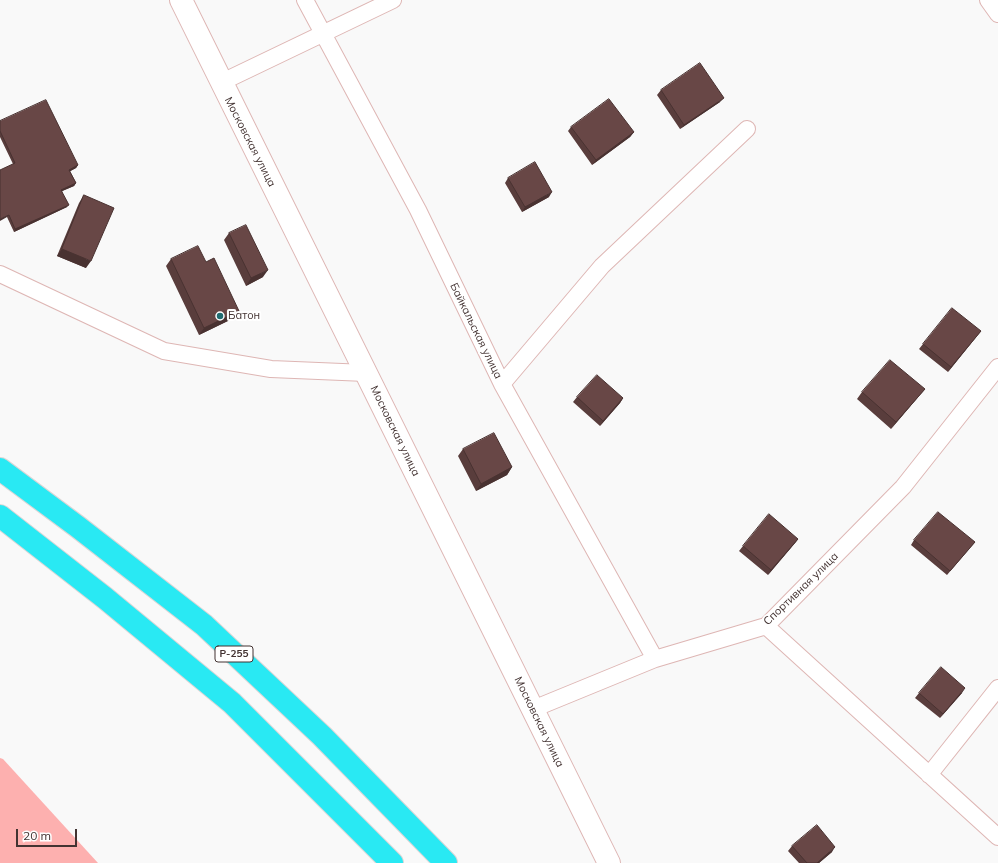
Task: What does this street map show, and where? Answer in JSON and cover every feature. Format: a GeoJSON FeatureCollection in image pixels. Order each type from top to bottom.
{"type":"FeatureCollection","features":[{"type":"Feature","properties":{"kind":"highway","name":"Р-255"},"geometry":{"type":"LineString","coordinates":[[0,469],[78,527],[204,625],[322,736],[446,863]]}},
{"type":"Feature","properties":{"kind":"highway"},"geometry":{"type":"LineString","coordinates":[[0,516],[105,598],[232,703],[392,863]]}},
{"type":"Feature","properties":{"kind":"street","name":"Московская улица"},"geometry":{"type":"LineString","coordinates":[[181,0],[220,83],[366,373],[609,863]]}},
{"type":"Feature","properties":{"kind":"street","name":"Байкальская улица"},"geometry":{"type":"LineString","coordinates":[[305,0],[418,210],[502,384],[655,659]]}},
{"type":"Feature","properties":{"kind":"street"},"geometry":{"type":"LineString","coordinates":[[220,83],[393,0]]}},
{"type":"Feature","properties":{"kind":"street"},"geometry":{"type":"LineString","coordinates":[[988,0],[998,14]]}},
{"type":"Feature","properties":{"kind":"street"},"geometry":{"type":"LineString","coordinates":[[502,384],[602,266],[747,129]]}},
{"type":"Feature","properties":{"kind":"street"},"geometry":{"type":"LineString","coordinates":[[0,274],[164,351],[271,370],[366,373]]}},
{"type":"Feature","properties":{"kind":"street","name":"Спортивная улица"},"geometry":{"type":"LineString","coordinates":[[533,709],[655,659],[766,626],[902,487],[998,367]]}},
{"type":"Feature","properties":{"kind":"street"},"geometry":{"type":"LineString","coordinates":[[766,626],[998,837]]}},
{"type":"Feature","properties":{"kind":"street"},"geometry":{"type":"LineString","coordinates":[[930,775],[998,688]]}},
{"type":"Feature","properties":{"kind":"shaded area"},"geometry":{"type":"Polygon","coordinates":[[[0,758],[3,759],[98,863],[0,863],[0,758]]]}},
{"type":"Feature","properties":{"kind":"building"},"geometry":{"type":"Polygon","coordinates":[[[700,63],[724,98],[684,125],[661,90],[700,63]]]}},
{"type":"Feature","properties":{"kind":"building"},"geometry":{"type":"Polygon","coordinates":[[[609,99],[634,132],[596,160],[571,127],[609,99]]]}},
{"type":"Feature","properties":{"kind":"building"},"geometry":{"type":"Polygon","coordinates":[[[46,100],[78,165],[69,170],[76,183],[61,190],[69,205],[15,229],[9,215],[0,219],[0,170],[15,163],[0,131],[0,121],[46,100]]]}},
{"type":"Feature","properties":{"kind":"building"},"geometry":{"type":"Polygon","coordinates":[[[535,162],[552,192],[525,207],[508,178],[535,162]]]}},
{"type":"Feature","properties":{"kind":"building"},"geometry":{"type":"Polygon","coordinates":[[[84,195],[114,208],[91,261],[62,249],[84,195]]]}},
{"type":"Feature","properties":{"kind":"building"},"geometry":{"type":"Polygon","coordinates":[[[246,225],[268,270],[251,278],[229,233],[246,225]]]}},
{"type":"Feature","properties":{"kind":"building"},"geometry":{"type":"Polygon","coordinates":[[[198,246],[206,262],[214,258],[239,311],[204,328],[171,259],[198,246]]]}},
{"type":"Feature","properties":{"kind":"building"},"geometry":{"type":"Polygon","coordinates":[[[952,308],[981,331],[951,367],[923,344],[952,308]]]}},
{"type":"Feature","properties":{"kind":"building"},"geometry":{"type":"Polygon","coordinates":[[[890,360],[925,389],[896,422],[862,392],[890,360]]]}},
{"type":"Feature","properties":{"kind":"building"},"geometry":{"type":"Polygon","coordinates":[[[597,375],[623,398],[603,421],[577,397],[597,375]]]}},
{"type":"Feature","properties":{"kind":"building"},"geometry":{"type":"Polygon","coordinates":[[[494,433],[512,467],[481,484],[463,449],[494,433]]]}},
{"type":"Feature","properties":{"kind":"building"},"geometry":{"type":"Polygon","coordinates":[[[938,512],[975,542],[950,571],[914,540],[938,512]]]}},
{"type":"Feature","properties":{"kind":"building"},"geometry":{"type":"Polygon","coordinates":[[[769,514],[798,539],[771,570],[743,546],[769,514]]]}},
{"type":"Feature","properties":{"kind":"building"},"geometry":{"type":"Polygon","coordinates":[[[941,667],[965,688],[943,714],[919,693],[941,667]]]}},
{"type":"Feature","properties":{"kind":"building"},"geometry":{"type":"Polygon","coordinates":[[[817,825],[835,847],[817,863],[807,863],[792,846],[817,825]]]}},
{"type":"Feature","properties":{"kind":"place","name":"Батон"},"geometry":{"type":"Point","coordinates":[220,316]}}]}
